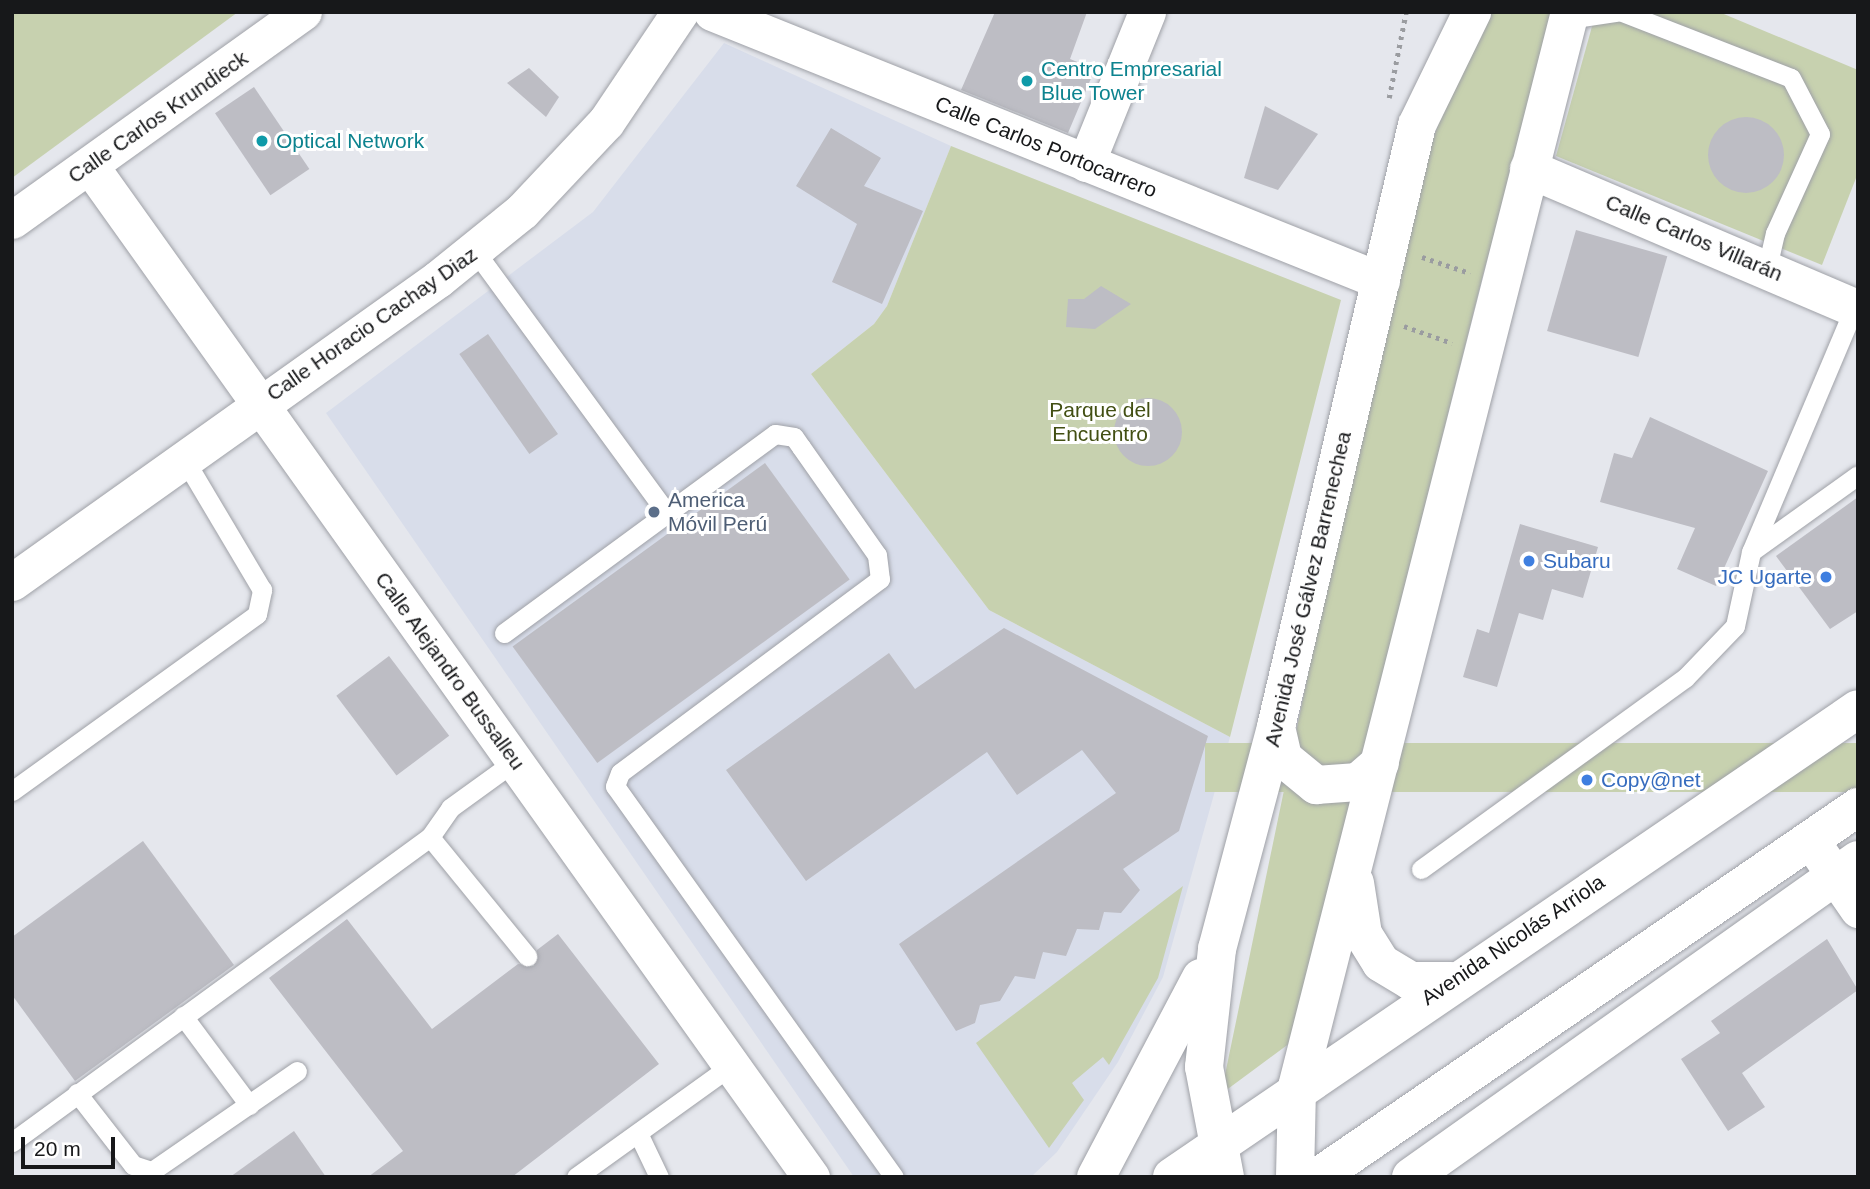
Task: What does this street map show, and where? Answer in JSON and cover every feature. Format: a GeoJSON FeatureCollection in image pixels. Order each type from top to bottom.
{"type":"FeatureCollection","features":[{"type":"Feature","properties":{"kind":"main road"},"geometry":{"type":"LineString","coordinates":[[1417,125],[1444,12]]}},
{"type":"Feature","properties":{"kind":"main road","name":"Avenida José Gálvez Barrenechea"},"geometry":{"type":"LineString","coordinates":[[1221,1161],[1203,1036],[1217,949],[1276,727],[1417,125],[1472,12]]}},
{"type":"Feature","properties":{"kind":"main road"},"geometry":{"type":"LineString","coordinates":[[1295,1177],[1297,1087],[1569,16]]}},
{"type":"Feature","properties":{"kind":"main road","name":"Calle Carlos Villarán"},"geometry":{"type":"LineString","coordinates":[[1529,169],[1767,267],[1856,308]]}},
{"type":"Feature","properties":{"kind":"main road","name":"Avenida Nicolás Arriola"},"geometry":{"type":"LineString","coordinates":[[1172,1177],[1221,1161],[1297,1087],[1858,709]]}},
{"type":"Feature","properties":{"kind":"main road"},"geometry":{"type":"LineString","coordinates":[[1276,727],[1283,758],[1316,785],[1358,782],[1380,763]]}},
{"type":"Feature","properties":{"kind":"main road"},"geometry":{"type":"LineString","coordinates":[[1318,1177],[1858,807]]}},
{"type":"Feature","properties":{"kind":"main road"},"geometry":{"type":"LineString","coordinates":[[1354,860],[1360,923],[1373,955],[1411,981],[1451,981]]}},
{"type":"Feature","properties":{"kind":"main road"},"geometry":{"type":"LineString","coordinates":[[1411,1177],[1847,869]]}},
{"type":"Feature","properties":{"kind":"main road"},"geometry":{"type":"LineString","coordinates":[[1095,1171],[1217,949]]}},
{"type":"Feature","properties":{"kind":"street","name":"Calle Carlos Krundieck"},"geometry":{"type":"LineString","coordinates":[[12,220],[303,12]]}},
{"type":"Feature","properties":{"kind":"street","name":"Calle Horacio Cachay Diaz"},"geometry":{"type":"LineString","coordinates":[[12,582],[183,457],[475,251],[566,169],[635,83],[680,12]]}},
{"type":"Feature","properties":{"kind":"street","name":"Calle Carlos Portocarrero"},"geometry":{"type":"LineString","coordinates":[[712,12],[1381,281]]}},
{"type":"Feature","properties":{"kind":"street"},"geometry":{"type":"LineString","coordinates":[[1086,163],[1147,12]]}},
{"type":"Feature","properties":{"kind":"street","name":"Calle Alejandro Bussalleu"},"geometry":{"type":"LineString","coordinates":[[90,166],[811,1177]]}},
{"type":"Feature","properties":{"kind":"street"},"geometry":{"type":"LineString","coordinates":[[1811,841],[1847,869],[1858,909]]}},
{"type":"Feature","properties":{"kind":"lane"},"geometry":{"type":"LineString","coordinates":[[1569,16],[1616,12]]}},
{"type":"Feature","properties":{"kind":"lane"},"geometry":{"type":"LineString","coordinates":[[1622,12],[1791,78],[1820,134],[1775,233],[1767,267]]}},
{"type":"Feature","properties":{"kind":"lane"},"geometry":{"type":"LineString","coordinates":[[475,251],[666,512]]}},
{"type":"Feature","properties":{"kind":"lane"},"geometry":{"type":"LineString","coordinates":[[1421,869],[1685,678],[1719,646],[1743,604],[1751,552],[1856,308]]}},
{"type":"Feature","properties":{"kind":"lane"},"geometry":{"type":"LineString","coordinates":[[504,633],[666,512],[783,433],[801,447],[882,568],[868,590],[620,773],[615,786],[894,1177]]}},
{"type":"Feature","properties":{"kind":"lane"},"geometry":{"type":"LineString","coordinates":[[12,791],[257,614],[262,590],[183,457]]}},
{"type":"Feature","properties":{"kind":"lane"},"geometry":{"type":"LineString","coordinates":[[1751,552],[1858,475]]}},
{"type":"Feature","properties":{"kind":"lane"},"geometry":{"type":"LineString","coordinates":[[12,1142],[430,837],[450,808],[515,761]]}},
{"type":"Feature","properties":{"kind":"lane"},"geometry":{"type":"LineString","coordinates":[[430,837],[527,956]]}},
{"type":"Feature","properties":{"kind":"lane"},"geometry":{"type":"LineString","coordinates":[[183,1016],[249,1105]]}},
{"type":"Feature","properties":{"kind":"lane"},"geometry":{"type":"LineString","coordinates":[[576,1177],[732,1065]]}},
{"type":"Feature","properties":{"kind":"lane"},"geometry":{"type":"LineString","coordinates":[[77,1093],[140,1171],[152,1171],[297,1072]]}},
{"type":"Feature","properties":{"kind":"lane"},"geometry":{"type":"LineString","coordinates":[[638,1133],[659,1177]]}},
{"type":"Feature","properties":{"kind":"path"},"geometry":{"type":"LineString","coordinates":[[1381,281],[1501,284]]}},
{"type":"Feature","properties":{"kind":"path"},"geometry":{"type":"LineString","coordinates":[[1381,281],[1482,354]]}},
{"type":"Feature","properties":{"kind":"shaded area","name":"America Móvil Perú"},"geometry":{"type":"Polygon","coordinates":[[[724,43],[951,146],[887,306],[874,324],[811,374],[989,610],[1230,737],[1163,977],[1118,1062],[1057,1152],[1031,1177],[854,1177],[326,413],[593,212],[724,43]]]}},
{"type":"Feature","properties":{"kind":"green space"},"geometry":{"type":"Polygon","coordinates":[[[12,12],[238,12],[12,178],[12,12]]]}},
{"type":"Feature","properties":{"kind":"green space"},"geometry":{"type":"Polygon","coordinates":[[[1487,12],[1555,12],[1483,275],[1290,1043],[1221,1094],[1397,245],[1460,60],[1487,12]]]}},
{"type":"Feature","properties":{"kind":"green space"},"geometry":{"type":"Polygon","coordinates":[[[1596,12],[1719,12],[1858,70],[1858,173],[1822,265],[1556,156],[1596,12]]]}},
{"type":"Feature","properties":{"kind":"green space","name":"Parque del Encuentro"},"geometry":{"type":"Polygon","coordinates":[[[951,146],[1341,300],[1230,737],[989,610],[811,374],[874,324],[887,306],[951,146]]]}},
{"type":"Feature","properties":{"kind":"green space"},"geometry":{"type":"Polygon","coordinates":[[[1205,743],[1858,743],[1858,792],[1205,792],[1205,743]]]}},
{"type":"Feature","properties":{"kind":"green space"},"geometry":{"type":"Polygon","coordinates":[[[1183,886],[1158,978],[1109,1065],[1103,1057],[1072,1083],[1084,1100],[1049,1148],[976,1043],[1183,886]]]}},
{"type":"Feature","properties":{"kind":"building","name":"Centro Empresarial Blue Tower"},"geometry":{"type":"Polygon","coordinates":[[[995,12],[1087,12],[1070,59],[1095,69],[1068,133],[961,90],[995,12]]]}},
{"type":"Feature","properties":{"kind":"building"},"geometry":{"type":"Polygon","coordinates":[[[529,68],[559,97],[546,117],[507,83],[529,68]]]}},
{"type":"Feature","properties":{"kind":"building","name":"Optical Network"},"geometry":{"type":"Polygon","coordinates":[[[254,87],[309,169],[270,195],[215,113],[254,87]]]}},
{"type":"Feature","properties":{"kind":"building"},"geometry":{"type":"Polygon","coordinates":[[[1265,106],[1318,134],[1278,190],[1244,178],[1265,106]]]}},
{"type":"Feature","properties":{"kind":"building"},"geometry":{"type":"Polygon","coordinates":[[[1746,117],[1760,120],[1773,128],[1781,141],[1784,155],[1781,169],[1773,182],[1760,190],[1746,193],[1732,190],[1719,182],[1711,169],[1708,155],[1711,141],[1719,128],[1732,120],[1746,117]]]}},
{"type":"Feature","properties":{"kind":"building"},"geometry":{"type":"Polygon","coordinates":[[[831,128],[881,158],[864,186],[923,211],[882,304],[832,282],[857,224],[796,186],[831,128]]]}},
{"type":"Feature","properties":{"kind":"building"},"geometry":{"type":"Polygon","coordinates":[[[1576,230],[1667,256],[1638,357],[1547,331],[1576,230]]]}},
{"type":"Feature","properties":{"kind":"building"},"geometry":{"type":"Polygon","coordinates":[[[1101,286],[1131,304],[1095,329],[1066,327],[1068,299],[1084,299],[1101,286]]]}},
{"type":"Feature","properties":{"kind":"building"},"geometry":{"type":"Polygon","coordinates":[[[488,334],[558,434],[529,454],[459,354],[488,334]]]}},
{"type":"Feature","properties":{"kind":"building"},"geometry":{"type":"Polygon","coordinates":[[[1148,398],[1161,401],[1172,408],[1179,419],[1182,432],[1179,445],[1172,456],[1161,463],[1148,466],[1135,463],[1124,456],[1117,445],[1114,432],[1117,419],[1124,408],[1135,401],[1148,398]]]}},
{"type":"Feature","properties":{"kind":"building"},"geometry":{"type":"Polygon","coordinates":[[[1650,417],[1768,471],[1716,586],[1677,569],[1695,528],[1600,502],[1614,453],[1632,458],[1650,417]]]}},
{"type":"Feature","properties":{"kind":"building"},"geometry":{"type":"Polygon","coordinates":[[[765,463],[850,579],[597,763],[513,646],[765,463]]]}},
{"type":"Feature","properties":{"kind":"building"},"geometry":{"type":"Polygon","coordinates":[[[1858,497],[1858,611],[1830,629],[1776,556],[1858,497]]]}},
{"type":"Feature","properties":{"kind":"building"},"geometry":{"type":"Polygon","coordinates":[[[1520,524],[1598,547],[1583,598],[1552,589],[1543,620],[1519,613],[1497,687],[1463,677],[1477,629],[1489,633],[1520,524]]]}},
{"type":"Feature","properties":{"kind":"building"},"geometry":{"type":"Polygon","coordinates":[[[1004,628],[1208,736],[1179,831],[1123,869],[1140,890],[1121,913],[1104,912],[1099,930],[1077,929],[1066,956],[1043,952],[1035,979],[1015,976],[1000,1001],[980,1005],[975,1023],[956,1031],[899,944],[1116,793],[1082,750],[1017,795],[987,752],[806,881],[726,770],[889,653],[915,689],[1004,628]]]}},
{"type":"Feature","properties":{"kind":"building"},"geometry":{"type":"Polygon","coordinates":[[[389,656],[449,736],[396,776],[336,696],[389,656]]]}},
{"type":"Feature","properties":{"kind":"building"},"geometry":{"type":"Polygon","coordinates":[[[143,841],[234,965],[75,1081],[12,995],[12,937],[143,841]]]}},
{"type":"Feature","properties":{"kind":"building"},"geometry":{"type":"Polygon","coordinates":[[[347,919],[432,1029],[518,964],[534,966],[537,950],[558,934],[659,1064],[512,1177],[368,1177],[403,1151],[269,978],[347,919]]]}},
{"type":"Feature","properties":{"kind":"building"},"geometry":{"type":"Polygon","coordinates":[[[1827,939],[1858,990],[1742,1073],[1765,1107],[1728,1131],[1681,1059],[1720,1033],[1711,1021],[1827,939]]]}},
{"type":"Feature","properties":{"kind":"building"},"geometry":{"type":"Polygon","coordinates":[[[294,1131],[326,1177],[230,1177],[294,1131]]]}},
{"type":"Feature","properties":{"kind":"place","name":"Centro Empresarial Blue Tower"},"geometry":{"type":"Point","coordinates":[1027,81]}},
{"type":"Feature","properties":{"kind":"place","name":"Optical Network"},"geometry":{"type":"Point","coordinates":[262,141]}},
{"type":"Feature","properties":{"kind":"place","name":"America Móvil Perú"},"geometry":{"type":"Point","coordinates":[654,512]}},
{"type":"Feature","properties":{"kind":"place","name":"Subaru"},"geometry":{"type":"Point","coordinates":[1529,561]}},
{"type":"Feature","properties":{"kind":"place","name":"JC Ugarte"},"geometry":{"type":"Point","coordinates":[1826,577]}},
{"type":"Feature","properties":{"kind":"place","name":"Copy@net"},"geometry":{"type":"Point","coordinates":[1587,780]}}]}
